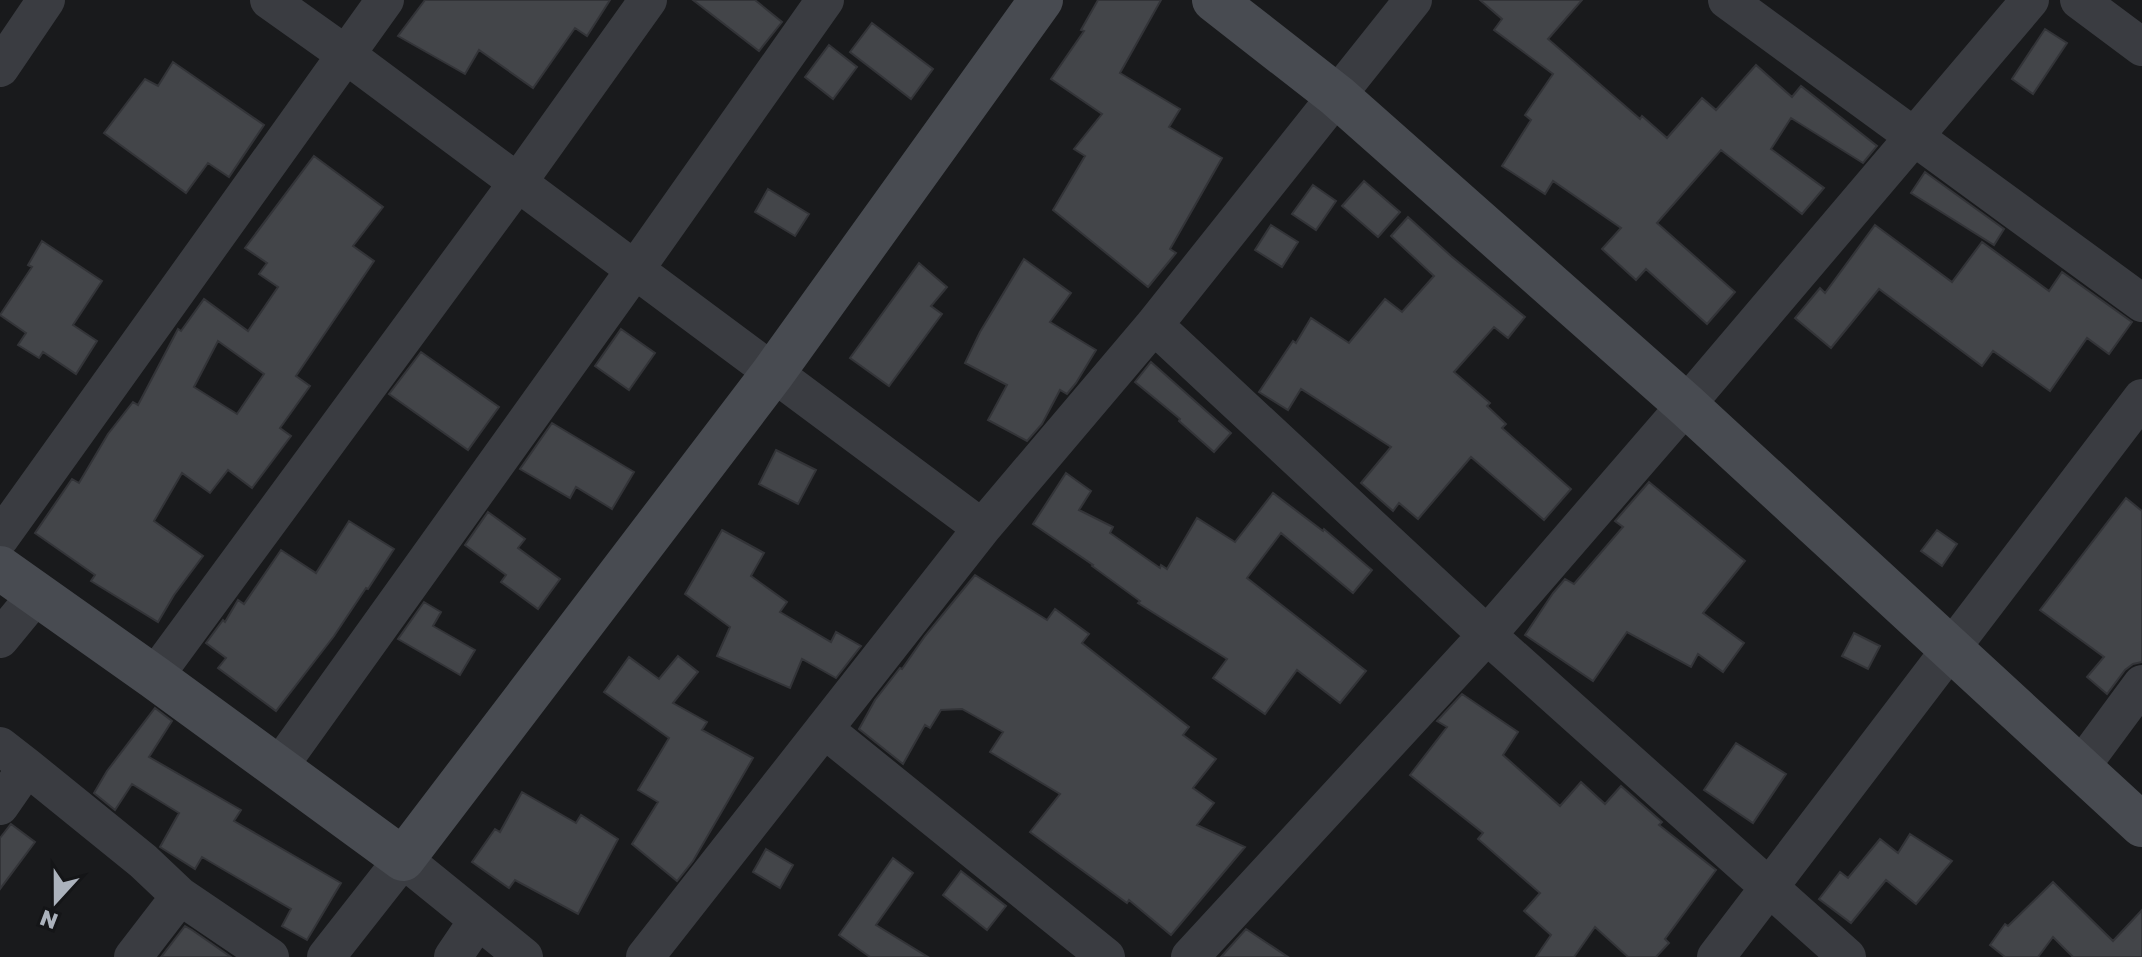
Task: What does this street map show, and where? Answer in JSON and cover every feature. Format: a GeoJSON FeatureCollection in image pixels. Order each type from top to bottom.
{"type":"FeatureCollection","features":[{"type":"Feature","properties":{"kind":"street"},"geometry":{"type":"LineString","coordinates":[[0,68],[46,0]]}},
{"type":"Feature","properties":{"kind":"street"},"geometry":{"type":"LineString","coordinates":[[269,0],[982,528]]}},
{"type":"Feature","properties":{"kind":"street"},"geometry":{"type":"LineString","coordinates":[[0,538],[385,0]]}},
{"type":"Feature","properties":{"kind":"street"},"geometry":{"type":"LineString","coordinates":[[154,677],[648,0]]}},
{"type":"Feature","properties":{"kind":"street"},"geometry":{"type":"LineString","coordinates":[[278,768],[825,0]]}},
{"type":"Feature","properties":{"kind":"street"},"geometry":{"type":"LineString","coordinates":[[326,957],[773,373],[1041,0]]}},
{"type":"Feature","properties":{"kind":"street"},"geometry":{"type":"LineString","coordinates":[[1214,0],[1337,96],[1686,405],[2142,825]]}},
{"type":"Feature","properties":{"kind":"street"},"geometry":{"type":"LineString","coordinates":[[645,957],[982,528],[1154,325],[1413,0]]}},
{"type":"Feature","properties":{"kind":"street"},"geometry":{"type":"LineString","coordinates":[[1727,0],[2142,303]]}},
{"type":"Feature","properties":{"kind":"street"},"geometry":{"type":"LineString","coordinates":[[1190,957],[1487,635],[2030,0]]}},
{"type":"Feature","properties":{"kind":"street"},"geometry":{"type":"LineString","coordinates":[[2079,0],[2142,47]]}},
{"type":"Feature","properties":{"kind":"street"},"geometry":{"type":"LineString","coordinates":[[1154,325],[1487,635],[1847,957]]}},
{"type":"Feature","properties":{"kind":"street"},"geometry":{"type":"LineString","coordinates":[[1716,957],[2142,398]]}},
{"type":"Feature","properties":{"kind":"street"},"geometry":{"type":"LineString","coordinates":[[0,568],[403,859],[524,957]]}},
{"type":"Feature","properties":{"kind":"street"},"geometry":{"type":"LineString","coordinates":[[0,639],[37,594]]}},
{"type":"Feature","properties":{"kind":"street"},"geometry":{"type":"LineString","coordinates":[[2080,768],[2142,684]]}},
{"type":"Feature","properties":{"kind":"street"},"geometry":{"type":"LineString","coordinates":[[824,729],[1106,957]]}},
{"type":"Feature","properties":{"kind":"street"},"geometry":{"type":"LineString","coordinates":[[0,806],[14,757],[143,861],[180,896],[270,957]]}},
{"type":"Feature","properties":{"kind":"street"},"geometry":{"type":"LineString","coordinates":[[133,957],[180,896]]}},
{"type":"Feature","properties":{"kind":"street"},"geometry":{"type":"LineString","coordinates":[[453,957],[478,920]]}},
{"type":"Feature","properties":{"kind":"building"},"geometry":{"type":"Polygon","coordinates":[[[425,0],[610,0],[587,36],[575,28],[533,88],[479,50],[465,74],[398,36],[425,0]]]}},
{"type":"Feature","properties":{"kind":"building"},"geometry":{"type":"Polygon","coordinates":[[[693,0],[755,0],[782,22],[759,51],[693,0]]]}},
{"type":"Feature","properties":{"kind":"building"},"geometry":{"type":"Polygon","coordinates":[[[1098,0],[1161,0],[1120,73],[1180,109],[1169,127],[1222,158],[1170,249],[1176,253],[1148,287],[1053,210],[1085,156],[1074,149],[1102,114],[1051,79],[1084,31],[1081,30],[1098,0]]]}},
{"type":"Feature","properties":{"kind":"building"},"geometry":{"type":"Polygon","coordinates":[[[1480,0],[1582,0],[1548,39],[1640,119],[1642,116],[1667,138],[1702,98],[1716,110],[1756,65],[1792,97],[1801,86],[1877,146],[1863,163],[1791,118],[1771,149],[1824,188],[1802,214],[1721,150],[1657,223],[1735,292],[1707,324],[1646,269],[1636,280],[1602,249],[1621,228],[1553,181],[1545,194],[1502,166],[1531,120],[1525,115],[1553,74],[1494,30],[1502,19],[1480,0]]]}},
{"type":"Feature","properties":{"kind":"building"},"geometry":{"type":"Polygon","coordinates":[[[872,23],[933,69],[911,99],[850,52],[872,23]]]}},
{"type":"Feature","properties":{"kind":"building"},"geometry":{"type":"Polygon","coordinates":[[[2045,29],[2067,43],[2033,94],[2012,79],[2045,29]]]}},
{"type":"Feature","properties":{"kind":"building"},"geometry":{"type":"Polygon","coordinates":[[[829,45],[857,67],[833,99],[805,77],[829,45]]]}},
{"type":"Feature","properties":{"kind":"building"},"geometry":{"type":"Polygon","coordinates":[[[173,62],[264,125],[229,177],[208,163],[186,193],[104,133],[145,79],[158,86],[173,62]]]}},
{"type":"Feature","properties":{"kind":"building"},"geometry":{"type":"Polygon","coordinates":[[[314,156],[383,207],[353,246],[374,261],[296,376],[310,386],[280,428],[291,436],[252,488],[228,470],[210,493],[182,473],[154,521],[203,556],[158,622],[91,581],[95,575],[35,533],[72,479],[79,483],[108,434],[133,402],[138,405],[178,329],[181,331],[204,299],[248,331],[278,287],[259,274],[267,263],[245,248],[314,156]],[[218,341],[194,387],[237,414],[264,374],[218,341]]]}},
{"type":"Feature","properties":{"kind":"building"},"geometry":{"type":"Polygon","coordinates":[[[1925,172],[2004,229],[1994,245],[1911,193],[1925,172]]]}},
{"type":"Feature","properties":{"kind":"building"},"geometry":{"type":"Polygon","coordinates":[[[1364,181],[1400,212],[1378,237],[1342,206],[1364,181]]]}},
{"type":"Feature","properties":{"kind":"building"},"geometry":{"type":"Polygon","coordinates":[[[1313,185],[1336,201],[1316,230],[1292,214],[1313,185]]]}},
{"type":"Feature","properties":{"kind":"building"},"geometry":{"type":"Polygon","coordinates":[[[768,189],[809,214],[795,236],[755,212],[768,189]]]}},
{"type":"Feature","properties":{"kind":"building"},"geometry":{"type":"Polygon","coordinates":[[[1408,217],[1525,317],[1508,338],[1494,327],[1454,372],[1490,403],[1487,406],[1506,424],[1502,428],[1571,489],[1544,520],[1471,457],[1418,519],[1399,503],[1393,511],[1361,483],[1391,447],[1301,389],[1288,410],[1259,392],[1311,318],[1349,343],[1385,299],[1402,312],[1434,276],[1391,236],[1408,217]]]}},
{"type":"Feature","properties":{"kind":"building"},"geometry":{"type":"Polygon","coordinates":[[[1271,225],[1298,242],[1282,267],[1255,250],[1271,225]]]}},
{"type":"Feature","properties":{"kind":"building"},"geometry":{"type":"Polygon","coordinates":[[[1875,225],[1952,282],[1982,242],[2049,291],[2062,272],[2132,322],[2109,354],[2087,338],[2050,391],[1993,351],[1982,366],[1879,289],[1831,348],[1795,318],[1820,288],[1825,293],[1875,225]]]}},
{"type":"Feature","properties":{"kind":"building"},"geometry":{"type":"Polygon","coordinates":[[[42,241],[102,281],[73,325],[97,341],[76,374],[43,352],[39,358],[18,345],[26,333],[0,315],[32,267],[28,265],[42,241]]]}},
{"type":"Feature","properties":{"kind":"building"},"geometry":{"type":"Polygon","coordinates":[[[1024,259],[1071,293],[1050,322],[1096,350],[1067,394],[1060,390],[1042,424],[1027,441],[988,420],[1007,385],[965,363],[1024,259]]]}},
{"type":"Feature","properties":{"kind":"building"},"geometry":{"type":"Polygon","coordinates":[[[919,263],[947,287],[931,306],[942,314],[889,386],[850,358],[919,263]]]}},
{"type":"Feature","properties":{"kind":"building"},"geometry":{"type":"Polygon","coordinates":[[[621,329],[655,353],[629,390],[595,366],[621,329]]]}},
{"type":"Feature","properties":{"kind":"building"},"geometry":{"type":"Polygon","coordinates":[[[421,352],[499,407],[468,450],[389,394],[421,352]]]}},
{"type":"Feature","properties":{"kind":"building"},"geometry":{"type":"Polygon","coordinates":[[[1151,362],[1231,433],[1214,452],[1135,382],[1151,362]]]}},
{"type":"Feature","properties":{"kind":"building"},"geometry":{"type":"Polygon","coordinates":[[[552,423],[634,472],[612,509],[576,487],[570,498],[520,469],[552,423]]]}},
{"type":"Feature","properties":{"kind":"building"},"geometry":{"type":"Polygon","coordinates":[[[776,450],[816,470],[798,504],[759,484],[776,450]]]}},
{"type":"Feature","properties":{"kind":"building"},"geometry":{"type":"Polygon","coordinates":[[[1066,473],[1091,491],[1079,510],[1113,527],[1110,533],[1160,568],[1161,565],[1167,569],[1197,518],[1235,542],[1273,493],[1324,529],[1372,570],[1353,593],[1281,533],[1247,578],[1366,671],[1340,703],[1297,670],[1265,714],[1213,678],[1227,659],[1138,603],[1140,601],[1093,565],[1033,524],[1066,473]]]}},
{"type":"Feature","properties":{"kind":"building"},"geometry":{"type":"Polygon","coordinates":[[[1649,482],[1745,561],[1703,613],[1744,643],[1723,672],[1698,654],[1691,667],[1627,632],[1593,681],[1525,635],[1565,579],[1574,584],[1623,527],[1615,521],[1649,482]]]}},
{"type":"Feature","properties":{"kind":"building"},"geometry":{"type":"Polygon","coordinates":[[[2126,498],[2142,511],[2142,662],[2125,670],[2107,694],[2087,677],[2104,657],[2040,610],[2126,498]]]}},
{"type":"Feature","properties":{"kind":"building"},"geometry":{"type":"Polygon","coordinates":[[[488,512],[525,539],[518,548],[560,579],[538,609],[501,582],[506,575],[465,545],[488,512]]]}},
{"type":"Feature","properties":{"kind":"building"},"geometry":{"type":"Polygon","coordinates":[[[349,521],[394,549],[334,636],[276,711],[218,668],[226,658],[206,643],[223,620],[225,622],[238,600],[244,604],[281,550],[316,573],[349,521]]]}},
{"type":"Feature","properties":{"kind":"building"},"geometry":{"type":"Polygon","coordinates":[[[722,530],[764,553],[751,576],[787,602],[780,612],[831,642],[836,632],[861,646],[836,678],[802,659],[790,688],[717,656],[730,627],[685,594],[722,530]]]}},
{"type":"Feature","properties":{"kind":"building"},"geometry":{"type":"Polygon","coordinates":[[[1937,530],[1957,544],[1942,566],[1921,551],[1937,530]]]}},
{"type":"Feature","properties":{"kind":"building"},"geometry":{"type":"Polygon","coordinates":[[[975,575],[1047,620],[1055,609],[1089,634],[1082,643],[1189,727],[1183,735],[1216,759],[1193,788],[1214,803],[1197,825],[1245,847],[1171,935],[1129,900],[1127,903],[1030,832],[1060,794],[990,752],[1003,732],[962,709],[941,710],[930,728],[925,725],[903,764],[859,729],[875,700],[975,575]]]}},
{"type":"Feature","properties":{"kind":"building"},"geometry":{"type":"Polygon","coordinates":[[[424,602],[441,612],[433,626],[475,650],[460,675],[398,639],[424,602]]]}},
{"type":"Feature","properties":{"kind":"building"},"geometry":{"type":"Polygon","coordinates":[[[1854,633],[1880,646],[1868,669],[1842,656],[1854,633]]]}},
{"type":"Feature","properties":{"kind":"building"},"geometry":{"type":"Polygon","coordinates":[[[678,656],[698,672],[673,703],[707,722],[702,730],[753,758],[693,861],[677,881],[632,844],[658,802],[638,790],[669,738],[604,692],[629,657],[659,679],[678,656]]]}},
{"type":"Feature","properties":{"kind":"building"},"geometry":{"type":"Polygon","coordinates":[[[1462,694],[1518,732],[1503,755],[1560,806],[1581,782],[1605,804],[1621,786],[1662,822],[1659,825],[1716,870],[1665,939],[1669,943],[1656,957],[1628,957],[1595,927],[1574,957],[1536,957],[1551,935],[1524,911],[1540,893],[1478,839],[1483,833],[1410,775],[1447,727],[1437,721],[1462,694]]]}},
{"type":"Feature","properties":{"kind":"building"},"geometry":{"type":"Polygon","coordinates":[[[155,708],[172,721],[149,757],[241,810],[234,821],[341,883],[307,940],[282,926],[291,909],[202,857],[195,869],[160,847],[179,813],[132,784],[115,810],[94,793],[155,708]]]}},
{"type":"Feature","properties":{"kind":"building"},"geometry":{"type":"Polygon","coordinates":[[[1736,743],[1786,774],[1753,823],[1704,790],[1736,743]]]}},
{"type":"Feature","properties":{"kind":"building"},"geometry":{"type":"Polygon","coordinates":[[[522,792],[576,823],[581,815],[618,839],[578,914],[515,880],[509,888],[472,862],[495,829],[500,832],[522,792]]]}},
{"type":"Feature","properties":{"kind":"building"},"geometry":{"type":"Polygon","coordinates":[[[11,824],[35,842],[0,889],[0,838],[11,824]]]}},
{"type":"Feature","properties":{"kind":"building"},"geometry":{"type":"Polygon","coordinates":[[[1910,834],[1952,861],[1916,904],[1886,880],[1851,923],[1819,899],[1840,872],[1848,878],[1880,839],[1898,853],[1910,834]]]}},
{"type":"Feature","properties":{"kind":"building"},"geometry":{"type":"Polygon","coordinates":[[[766,849],[793,865],[780,888],[753,872],[766,849]]]}},
{"type":"Feature","properties":{"kind":"building"},"geometry":{"type":"Polygon","coordinates":[[[893,858],[913,873],[876,925],[928,957],[870,957],[839,935],[893,858]]]}},
{"type":"Feature","properties":{"kind":"building"},"geometry":{"type":"Polygon","coordinates":[[[961,871],[1006,906],[987,930],[943,895],[961,871]]]}},
{"type":"Feature","properties":{"kind":"building"},"geometry":{"type":"Polygon","coordinates":[[[2053,882],[2113,941],[2142,910],[2142,957],[2073,957],[2053,937],[2038,957],[2005,957],[1990,945],[2005,924],[2008,926],[2053,882]]]}},
{"type":"Feature","properties":{"kind":"building"},"geometry":{"type":"Polygon","coordinates":[[[185,926],[192,930],[231,957],[161,957],[185,926]]]}},
{"type":"Feature","properties":{"kind":"building"},"geometry":{"type":"Polygon","coordinates":[[[1246,929],[1288,957],[1221,957],[1246,929]]]}}]}
